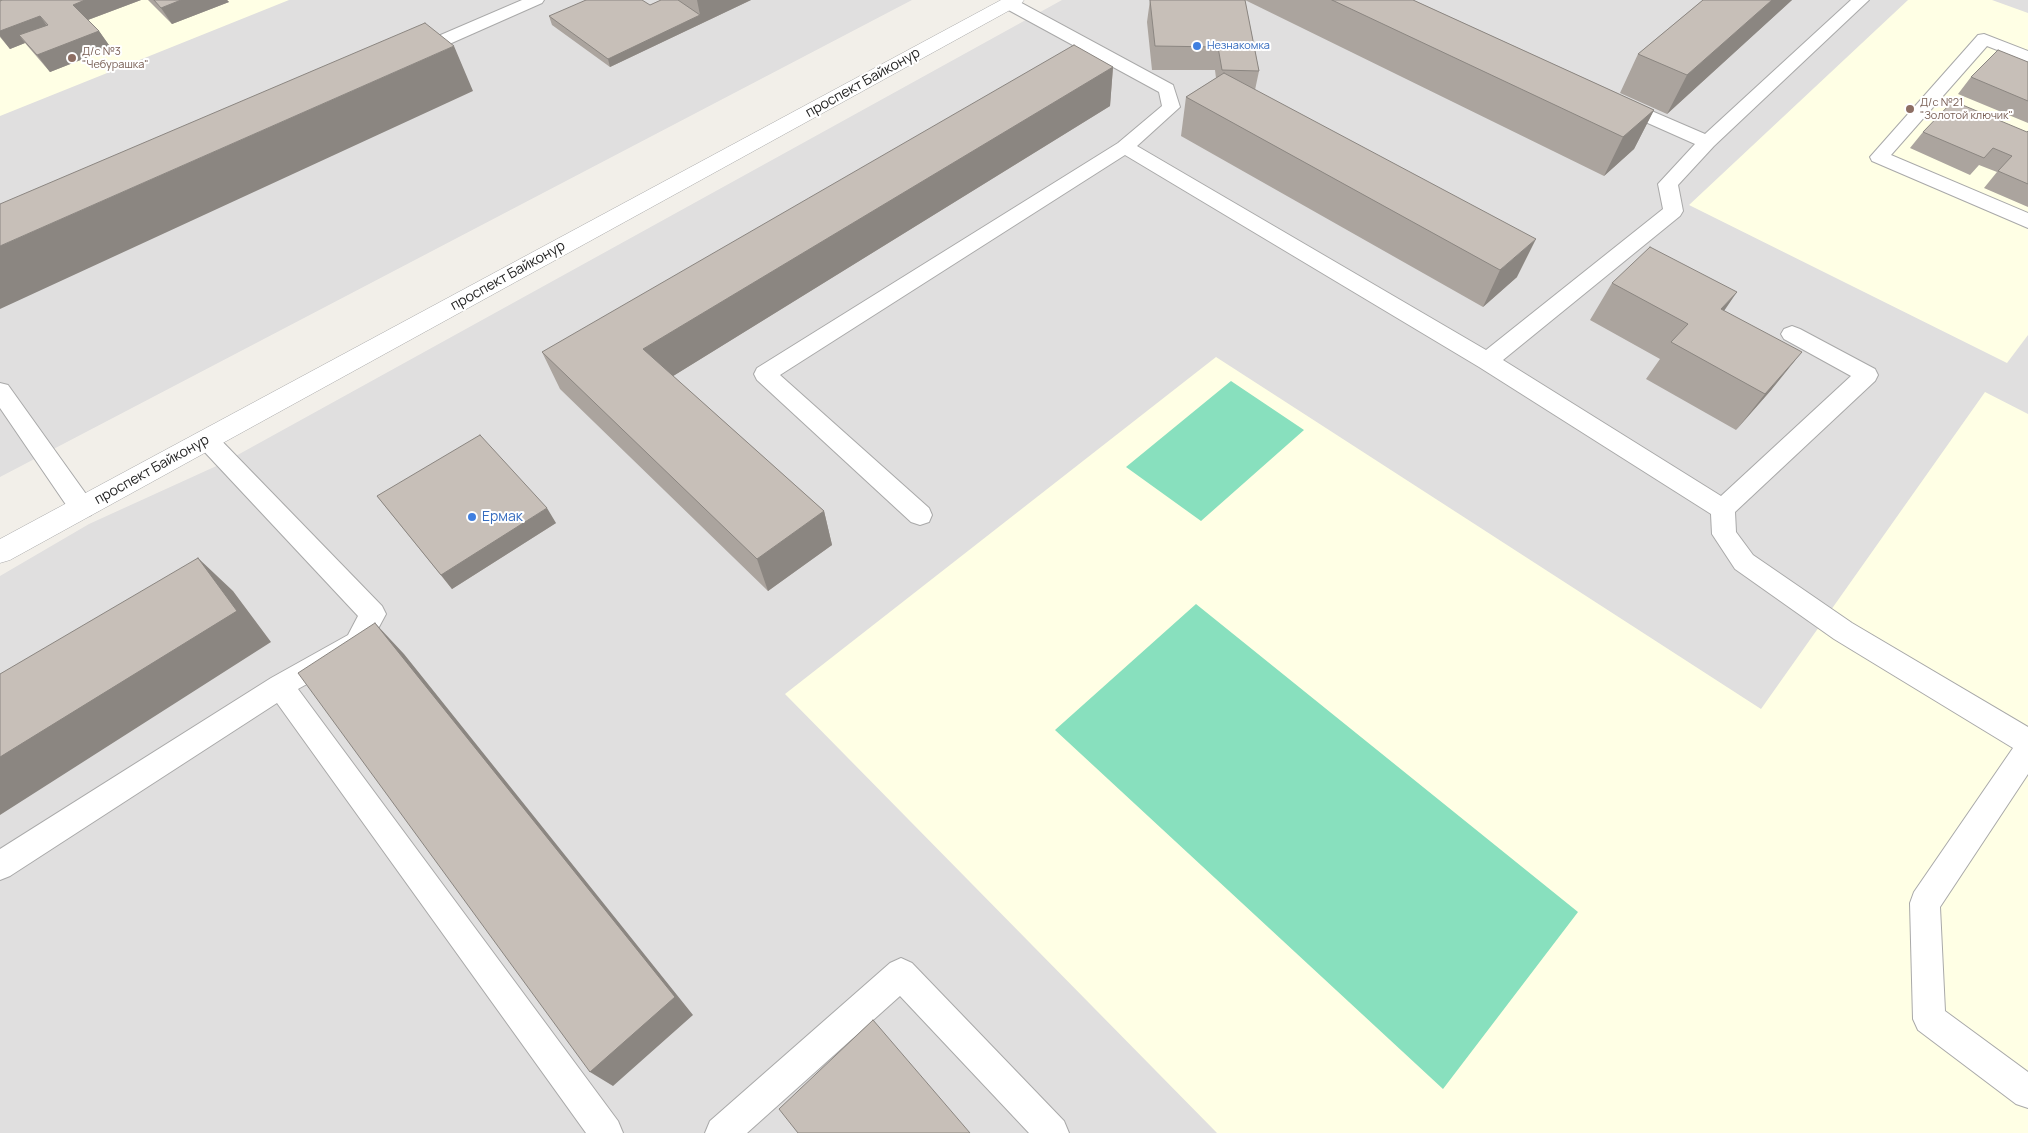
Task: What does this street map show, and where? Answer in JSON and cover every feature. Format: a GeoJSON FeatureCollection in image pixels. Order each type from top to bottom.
{"type":"FeatureCollection","features":[{"type":"Feature","properties":{"kind":"street","name":"проспект Байконур"},"geometry":{"type":"LineString","coordinates":[[0,552],[1012,2]]}},
{"type":"Feature","properties":{"kind":"lane"},"geometry":{"type":"LineString","coordinates":[[400,60],[536,0]]}},
{"type":"Feature","properties":{"kind":"lane"},"geometry":{"type":"LineString","coordinates":[[1487,361],[1673,211],[1668,184],[1707,142],[1861,0]]}},
{"type":"Feature","properties":{"kind":"lane"},"geometry":{"type":"LineString","coordinates":[[920,515],[765,374],[1125,147],[1171,107],[1167,89],[1012,2]]}},
{"type":"Feature","properties":{"kind":"lane"},"geometry":{"type":"LineString","coordinates":[[2028,57],[1984,39],[1879,157],[2028,221]]}},
{"type":"Feature","properties":{"kind":"lane"},"geometry":{"type":"LineString","coordinates":[[1607,98],[1707,142]]}},
{"type":"Feature","properties":{"kind":"lane"},"geometry":{"type":"LineString","coordinates":[[1125,147],[1487,361],[1723,509]]}},
{"type":"Feature","properties":{"kind":"lane"},"geometry":{"type":"LineString","coordinates":[[1792,334],[1867,375],[1723,509],[1724,534],[1744,562],[1843,631],[2028,742]]}},
{"type":"Feature","properties":{"kind":"lane"},"geometry":{"type":"LineString","coordinates":[[0,391],[82,508]]}},
{"type":"Feature","properties":{"kind":"lane"},"geometry":{"type":"LineString","coordinates":[[0,866],[280,686],[357,643],[373,614],[207,440]]}},
{"type":"Feature","properties":{"kind":"lane"},"geometry":{"type":"LineString","coordinates":[[280,686],[606,1133]]}},
{"type":"Feature","properties":{"kind":"lane"},"geometry":{"type":"LineString","coordinates":[[2028,750],[1925,903],[1929,1019],[2028,1092]]}},
{"type":"Feature","properties":{"kind":"lane"},"geometry":{"type":"LineString","coordinates":[[722,1133],[901,974],[1052,1133]]}},
{"type":"Feature","properties":{"kind":"shaded area"},"geometry":{"type":"Polygon","coordinates":[[[0,0],[912,0],[0,477],[0,0]]]}},
{"type":"Feature","properties":{"kind":"shaded area","name":"Д/c №3 \"Чебурашка\""},"geometry":{"type":"Polygon","coordinates":[[[0,0],[289,0],[0,116],[0,0]]]}},
{"type":"Feature","properties":{"kind":"shaded area"},"geometry":{"type":"Polygon","coordinates":[[[1062,0],[2028,0],[2028,1133],[0,1133],[0,576],[89,524],[223,463],[1062,0]]]}},
{"type":"Feature","properties":{"kind":"shaded area","name":"Д/c №21 \"Золотой ключик\""},"geometry":{"type":"Polygon","coordinates":[[[1908,0],[1992,0],[2028,13],[2028,335],[2007,363],[1689,205],[1908,0]]]}},
{"type":"Feature","properties":{"kind":"shaded area"},"geometry":{"type":"Polygon","coordinates":[[[1216,357],[1761,709],[1985,392],[2028,414],[2028,1133],[1217,1133],[785,694],[1216,357]]]}},
{"type":"Feature","properties":{"kind":"green space"},"geometry":{"type":"Polygon","coordinates":[[[1231,381],[1304,430],[1201,521],[1126,467],[1231,381]]]}},
{"type":"Feature","properties":{"kind":"green space"},"geometry":{"type":"Polygon","coordinates":[[[1196,604],[1578,912],[1443,1089],[1055,730],[1196,604]]]}},
{"type":"Feature","properties":{"kind":"building"},"geometry":{"type":"Polygon","coordinates":[[[85,0],[73,5],[99,31],[37,55],[19,35],[48,25],[40,16],[0,31],[0,1],[85,0]]]}},
{"type":"Feature","properties":{"kind":"building"},"geometry":{"type":"Polygon","coordinates":[[[154,0],[181,0],[161,8],[154,0]]]}},
{"type":"Feature","properties":{"kind":"building"},"geometry":{"type":"Polygon","coordinates":[[[586,0],[642,0],[650,5],[661,0],[678,0],[700,15],[608,59],[549,16],[586,0]]]}},
{"type":"Feature","properties":{"kind":"building"},"geometry":{"type":"Polygon","coordinates":[[[1150,0],[1245,0],[1259,71],[1222,70],[1218,47],[1155,46],[1150,0]]]}},
{"type":"Feature","properties":{"kind":"building"},"geometry":{"type":"Polygon","coordinates":[[[1332,0],[1413,0],[1654,110],[1623,137],[1332,0]]]}},
{"type":"Feature","properties":{"kind":"building"},"geometry":{"type":"Polygon","coordinates":[[[1703,0],[1772,0],[1687,75],[1638,54],[1703,0]]]}},
{"type":"Feature","properties":{"kind":"building"},"geometry":{"type":"Polygon","coordinates":[[[425,23],[454,46],[0,246],[0,204],[425,23]]]}},
{"type":"Feature","properties":{"kind":"building"},"geometry":{"type":"Polygon","coordinates":[[[1074,45],[1113,67],[643,349],[824,511],[757,559],[542,352],[1074,45]]]}},
{"type":"Feature","properties":{"kind":"building"},"geometry":{"type":"Polygon","coordinates":[[[1998,50],[2028,62],[2028,101],[1971,77],[1998,50]]]}},
{"type":"Feature","properties":{"kind":"building"},"geometry":{"type":"Polygon","coordinates":[[[1224,73],[1536,239],[1500,270],[1186,97],[1224,73]]]}},
{"type":"Feature","properties":{"kind":"building"},"geometry":{"type":"Polygon","coordinates":[[[1953,101],[2028,131],[2028,184],[1998,171],[2012,156],[1993,148],[1984,158],[1923,132],[1953,101]]]}},
{"type":"Feature","properties":{"kind":"building"},"geometry":{"type":"Polygon","coordinates":[[[1650,247],[1737,292],[1721,309],[1802,352],[1765,394],[1671,342],[1688,324],[1612,283],[1650,247]]]}},
{"type":"Feature","properties":{"kind":"building","name":"Ермак"},"geometry":{"type":"Polygon","coordinates":[[[480,435],[547,508],[441,575],[377,496],[480,435]]]}},
{"type":"Feature","properties":{"kind":"building"},"geometry":{"type":"Polygon","coordinates":[[[198,558],[237,611],[0,757],[0,674],[198,558]]]}},
{"type":"Feature","properties":{"kind":"building"},"geometry":{"type":"Polygon","coordinates":[[[375,623],[675,997],[590,1072],[298,673],[375,623]]]}},
{"type":"Feature","properties":{"kind":"building"},"geometry":{"type":"Polygon","coordinates":[[[873,1020],[970,1133],[798,1133],[779,1109],[873,1020]]]}},
{"type":"Feature","properties":{"kind":"place","name":"Незнакомка"},"geometry":{"type":"Point","coordinates":[1197,46]}},
{"type":"Feature","properties":{"kind":"place","name":"Д/c №3 \"Чебурашка\""},"geometry":{"type":"Point","coordinates":[72,58]}},
{"type":"Feature","properties":{"kind":"place","name":"Д/c №21 \"Золотой ключик\""},"geometry":{"type":"Point","coordinates":[1910,109]}},
{"type":"Feature","properties":{"kind":"place","name":"Ермак"},"geometry":{"type":"Point","coordinates":[472,517]}}]}
